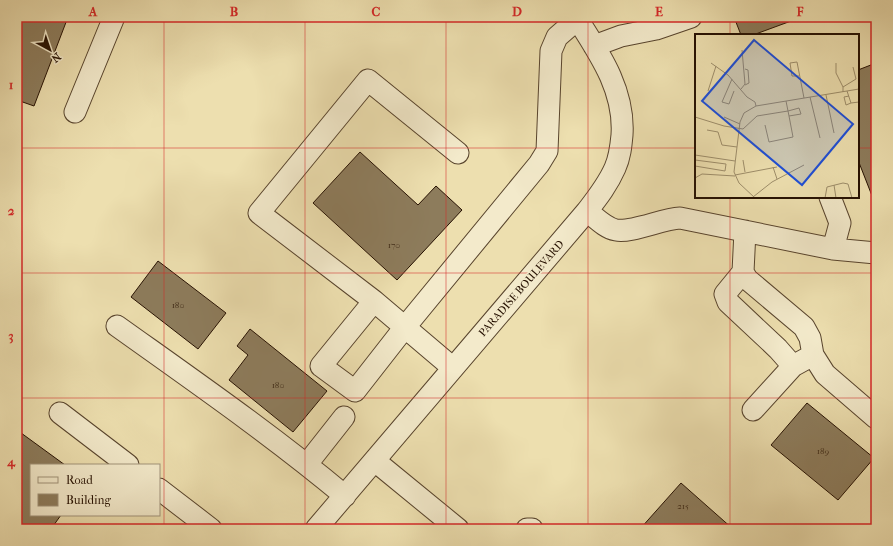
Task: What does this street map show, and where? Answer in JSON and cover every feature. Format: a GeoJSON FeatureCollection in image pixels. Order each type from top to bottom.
{"type":"FeatureCollection","features":[{"type":"Feature","properties":{"kind":"street"},"geometry":{"type":"LineString","coordinates":[[75,112],[114,17]]}},
{"type":"Feature","properties":{"kind":"street"},"geometry":{"type":"LineString","coordinates":[[594,46],[621,36],[656,29],[691,17]]}},
{"type":"Feature","properties":{"kind":"street"},"geometry":{"type":"LineString","coordinates":[[374,301],[321,366],[355,391],[405,327],[539,164],[547,151],[551,51],[556,37],[578,18]]}},
{"type":"Feature","properties":{"kind":"street","name":"PARADISE BOULEVARD"},"geometry":{"type":"LineString","coordinates":[[316,529],[605,188],[616,166],[622,146],[623,121],[613,79],[578,18]]}},
{"type":"Feature","properties":{"kind":"street"},"geometry":{"type":"LineString","coordinates":[[453,368],[374,301],[259,213],[368,80],[458,153]]}},
{"type":"Feature","properties":{"kind":"street"},"geometry":{"type":"LineString","coordinates":[[830,198],[840,223],[833,249]]}},
{"type":"Feature","properties":{"kind":"street"},"geometry":{"type":"LineString","coordinates":[[587,211],[607,226],[616,230],[625,230],[664,220],[680,218],[833,249],[876,253]]}},
{"type":"Feature","properties":{"kind":"street"},"geometry":{"type":"LineString","coordinates":[[745,231],[743,272],[747,278],[804,327],[810,338],[813,354],[825,374],[876,418]]}},
{"type":"Feature","properties":{"kind":"street"},"geometry":{"type":"LineString","coordinates":[[743,272],[725,294],[728,302],[778,349],[793,366]]}},
{"type":"Feature","properties":{"kind":"street"},"geometry":{"type":"LineString","coordinates":[[117,326],[202,386],[307,464],[345,496]]}},
{"type":"Feature","properties":{"kind":"street"},"geometry":{"type":"LineString","coordinates":[[753,410],[793,366],[813,354]]}},
{"type":"Feature","properties":{"kind":"street"},"geometry":{"type":"LineString","coordinates":[[60,413],[127,464]]}},
{"type":"Feature","properties":{"kind":"street"},"geometry":{"type":"LineString","coordinates":[[307,464],[344,417]]}},
{"type":"Feature","properties":{"kind":"street"},"geometry":{"type":"LineString","coordinates":[[374,461],[458,529]]}},
{"type":"Feature","properties":{"kind":"street"},"geometry":{"type":"LineString","coordinates":[[160,490],[212,529]]}},
{"type":"Feature","properties":{"kind":"street"},"geometry":{"type":"LineString","coordinates":[[527,529],[532,529]]}},
{"type":"Feature","properties":{"kind":"building"},"geometry":{"type":"Polygon","coordinates":[[[19,17],[68,17],[34,106],[17,100],[17,22],[19,17]]]}},
{"type":"Feature","properties":{"kind":"building"},"geometry":{"type":"Polygon","coordinates":[[[734,17],[802,17],[756,34],[741,34],[734,17]]]}},
{"type":"Feature","properties":{"kind":"building"},"geometry":{"type":"Polygon","coordinates":[[[876,63],[876,206],[859,163],[859,70],[876,63]]]}},
{"type":"Feature","properties":{"kind":"building"},"geometry":{"type":"Polygon","coordinates":[[[360,152],[418,205],[436,186],[462,210],[397,280],[313,203],[360,152]]]}},
{"type":"Feature","properties":{"kind":"building"},"geometry":{"type":"Polygon","coordinates":[[[158,261],[226,313],[198,349],[131,297],[158,261]]]}},
{"type":"Feature","properties":{"kind":"building"},"geometry":{"type":"Polygon","coordinates":[[[250,329],[327,391],[293,432],[229,380],[248,355],[237,346],[250,329]]]}},
{"type":"Feature","properties":{"kind":"building"},"geometry":{"type":"Polygon","coordinates":[[[807,403],[874,458],[838,500],[771,445],[807,403]]]}},
{"type":"Feature","properties":{"kind":"building"},"geometry":{"type":"Polygon","coordinates":[[[17,430],[64,464],[30,464],[30,516],[60,516],[51,529],[17,529],[17,430]]]}},
{"type":"Feature","properties":{"kind":"building"},"geometry":{"type":"Polygon","coordinates":[[[681,483],[733,529],[640,529],[681,483]]]}}]}
